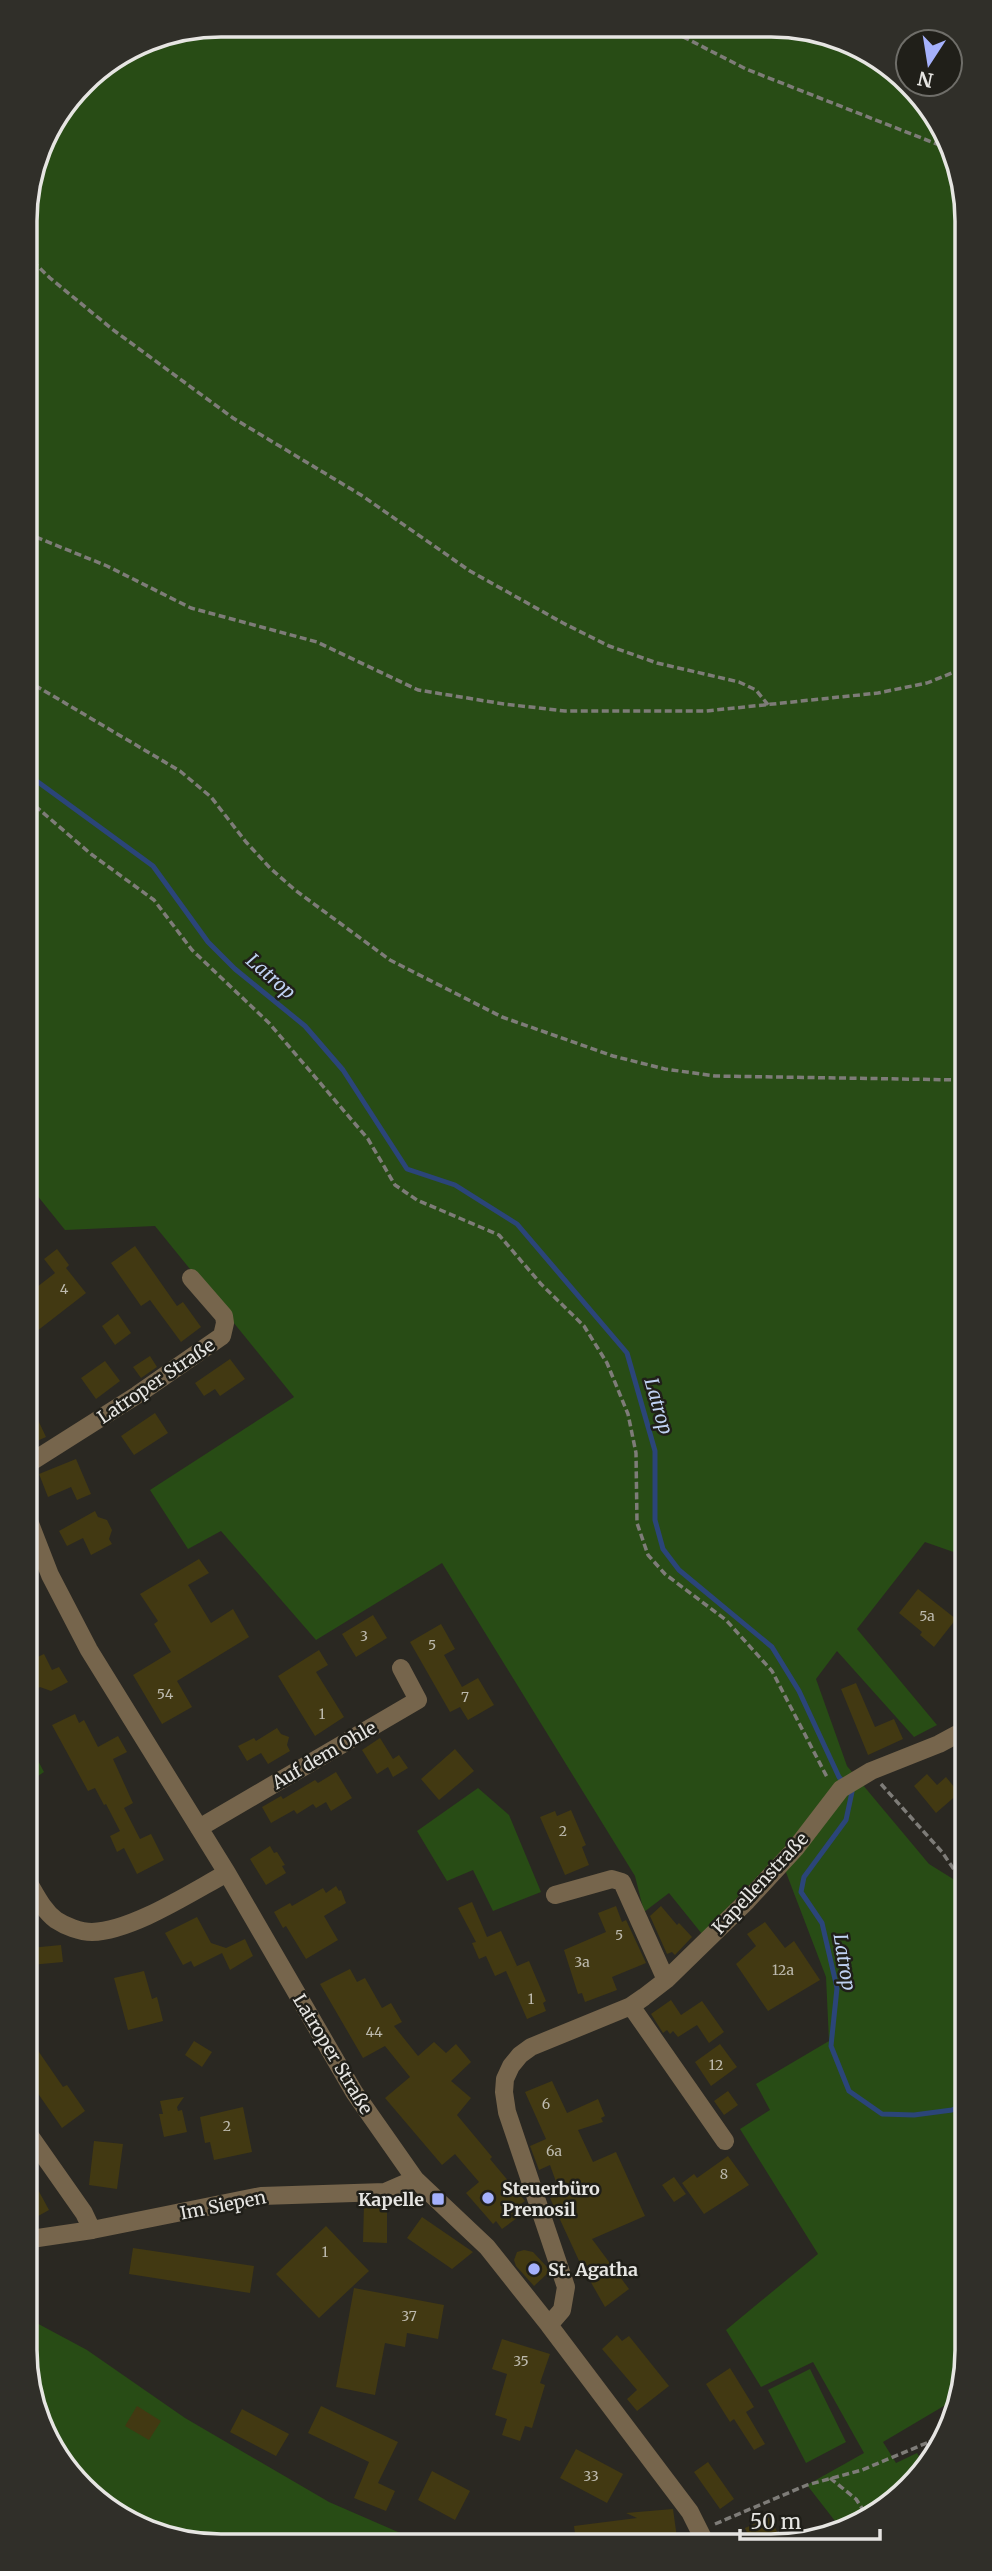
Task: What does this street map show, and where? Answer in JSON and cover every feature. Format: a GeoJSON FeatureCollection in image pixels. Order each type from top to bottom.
{"type":"FeatureCollection","features":[{"type":"Feature","properties":{"kind":"street","name":"Latroper Straße"},"geometry":{"type":"LineString","coordinates":[[37,1459],[137,1395],[222,1336],[224,1316],[191,1278]]}},
{"type":"Feature","properties":{"kind":"street","name":"Latroper Straße"},"geometry":{"type":"LineString","coordinates":[[37,1542],[50,1575],[89,1650],[227,1873],[354,2092],[415,2179],[487,2247],[550,2325],[678,2495],[701,2534]]}},
{"type":"Feature","properties":{"kind":"street","name":"Auf dem Ohle"},"geometry":{"type":"LineString","coordinates":[[199,1828],[418,1700],[401,1668]]}},
{"type":"Feature","properties":{"kind":"street","name":"Kapellenstraße"},"geometry":{"type":"LineString","coordinates":[[550,2325],[562,2310],[566,2287],[507,2112],[505,2079],[515,2060],[531,2047],[631,2006],[666,1980],[795,1849],[839,1791],[866,1774],[955,1735]]}},
{"type":"Feature","properties":{"kind":"street"},"geometry":{"type":"LineString","coordinates":[[37,1897],[56,1920],[69,1927],[90,1932],[122,1927],[227,1873]]}},
{"type":"Feature","properties":{"kind":"street"},"geometry":{"type":"LineString","coordinates":[[555,1895],[612,1879],[622,1882],[666,1980]]}},
{"type":"Feature","properties":{"kind":"street"},"geometry":{"type":"LineString","coordinates":[[631,2006],[725,2141]]}},
{"type":"Feature","properties":{"kind":"street"},"geometry":{"type":"LineString","coordinates":[[37,2146],[84,2213],[92,2231]]}},
{"type":"Feature","properties":{"kind":"street","name":"Im Siepen"},"geometry":{"type":"LineString","coordinates":[[37,2238],[92,2231],[261,2196],[385,2192],[415,2179]]}},
{"type":"Feature","properties":{"kind":"path"},"geometry":{"type":"LineString","coordinates":[[684,37],[746,69],[938,145]]}},
{"type":"Feature","properties":{"kind":"path"},"geometry":{"type":"LineString","coordinates":[[37,266],[112,329],[233,418],[361,495],[470,571],[609,646],[657,663],[739,682],[756,691],[769,706]]}},
{"type":"Feature","properties":{"kind":"path"},"geometry":{"type":"LineString","coordinates":[[37,538],[107,566],[191,608],[217,617],[306,638],[418,690],[565,711],[706,712],[878,693],[927,683],[955,673]]}},
{"type":"Feature","properties":{"kind":"path"},"geometry":{"type":"LineString","coordinates":[[37,686],[180,771],[198,785],[270,868],[295,890],[390,960],[502,1017],[613,1056],[666,1069],[715,1076],[955,1080]]}},
{"type":"Feature","properties":{"kind":"path"},"geometry":{"type":"LineString","coordinates":[[37,808],[91,854],[154,900],[192,950],[270,1023],[368,1139],[395,1185],[417,1200],[499,1235],[541,1284],[584,1326],[607,1363],[628,1414],[636,1453],[637,1522],[648,1555],[665,1574],[726,1620],[772,1671],[839,1791]]}},
{"type":"Feature","properties":{"kind":"path"},"geometry":{"type":"LineString","coordinates":[[866,1774],[942,1853],[955,1871]]}},
{"type":"Feature","properties":{"kind":"path"},"geometry":{"type":"LineString","coordinates":[[704,2534],[807,2485],[862,2470],[929,2442]]}},
{"type":"Feature","properties":{"kind":"path"},"geometry":{"type":"LineString","coordinates":[[829,2478],[856,2499],[863,2510]]}},
{"type":"Feature","properties":{"kind":"green space"},"geometry":{"type":"Polygon","coordinates":[[[196,38],[796,38],[831,46],[874,68],[894,83],[894,98],[909,98],[931,129],[949,173],[954,196],[955,1552],[925,1542],[857,1629],[937,1725],[914,1737],[837,1651],[816,1679],[847,1766],[929,1864],[955,1880],[955,2363],[947,2404],[883,2442],[896,2463],[917,2453],[920,2458],[893,2489],[863,2510],[835,2522],[807,2485],[864,2453],[813,2362],[761,2387],[726,2330],[818,2254],[740,2129],[770,2110],[756,2084],[829,2041],[826,1977],[779,1854],[702,1934],[669,1893],[644,1912],[635,1876],[442,1563],[316,1640],[221,1531],[188,1549],[150,1490],[294,1397],[155,1226],[65,1230],[37,1195],[37,208],[46,161],[61,129],[82,99],[118,68],[161,46],[196,38]]]}},
{"type":"Feature","properties":{"kind":"green space"},"geometry":{"type":"Polygon","coordinates":[[[37,1759],[44,1772],[37,1777],[37,1759]]]}},
{"type":"Feature","properties":{"kind":"green space"},"geometry":{"type":"Polygon","coordinates":[[[478,1788],[509,1815],[541,1892],[493,1911],[473,1870],[447,1881],[417,1831],[478,1788]]]}},
{"type":"Feature","properties":{"kind":"green space"},"geometry":{"type":"Polygon","coordinates":[[[37,2323],[87,2350],[185,2418],[329,2502],[403,2534],[196,2533],[161,2525],[118,2503],[82,2472],[51,2421],[38,2375],[37,2323]]]}},
{"type":"Feature","properties":{"kind":"green space"},"geometry":{"type":"Polygon","coordinates":[[[810,2369],[846,2442],[806,2463],[768,2390],[810,2369]]]}},
{"type":"Feature","properties":{"kind":"building"},"geometry":{"type":"Polygon","coordinates":[[[135,1246],[177,1306],[183,1302],[201,1327],[181,1342],[150,1300],[141,1306],[111,1263],[135,1246]]]}},
{"type":"Feature","properties":{"kind":"building"},"geometry":{"type":"Polygon","coordinates":[[[57,1249],[69,1265],[66,1268],[86,1293],[37,1331],[37,1287],[55,1273],[44,1259],[57,1249]]]}},
{"type":"Feature","properties":{"kind":"building"},"geometry":{"type":"Polygon","coordinates":[[[118,1314],[131,1333],[115,1345],[102,1326],[118,1314]]]}},
{"type":"Feature","properties":{"kind":"building"},"geometry":{"type":"Polygon","coordinates":[[[150,1356],[157,1367],[141,1378],[133,1367],[150,1356]]]}},
{"type":"Feature","properties":{"kind":"building"},"geometry":{"type":"Polygon","coordinates":[[[230,1359],[245,1379],[220,1396],[215,1389],[204,1396],[195,1383],[230,1359]]]}},
{"type":"Feature","properties":{"kind":"building"},"geometry":{"type":"Polygon","coordinates":[[[105,1361],[120,1381],[96,1399],[81,1378],[105,1361]]]}},
{"type":"Feature","properties":{"kind":"building"},"geometry":{"type":"Polygon","coordinates":[[[155,1413],[168,1433],[134,1455],[121,1436],[155,1413]]]}},
{"type":"Feature","properties":{"kind":"building"},"geometry":{"type":"Polygon","coordinates":[[[37,1418],[46,1437],[37,1441],[37,1418]]]}},
{"type":"Feature","properties":{"kind":"building"},"geometry":{"type":"Polygon","coordinates":[[[76,1459],[91,1494],[77,1500],[71,1487],[48,1497],[39,1474],[76,1459]]]}},
{"type":"Feature","properties":{"kind":"building"},"geometry":{"type":"Polygon","coordinates":[[[95,1511],[98,1517],[107,1520],[112,1530],[109,1539],[112,1544],[91,1555],[83,1538],[67,1546],[59,1531],[95,1511]]]}},
{"type":"Feature","properties":{"kind":"building"},"geometry":{"type":"Polygon","coordinates":[[[199,1559],[209,1573],[188,1585],[211,1623],[233,1609],[249,1637],[177,1681],[192,1707],[162,1724],[133,1675],[171,1652],[154,1624],[158,1621],[140,1594],[199,1559]]]}},
{"type":"Feature","properties":{"kind":"building"},"geometry":{"type":"Polygon","coordinates":[[[918,1589],[955,1620],[934,1647],[920,1635],[922,1632],[899,1613],[918,1589]]]}},
{"type":"Feature","properties":{"kind":"building"},"geometry":{"type":"Polygon","coordinates":[[[373,1615],[387,1638],[356,1657],[342,1634],[373,1615]]]}},
{"type":"Feature","properties":{"kind":"building"},"geometry":{"type":"Polygon","coordinates":[[[441,1624],[455,1649],[444,1655],[462,1687],[478,1678],[494,1705],[468,1720],[460,1707],[450,1712],[410,1642],[441,1624]]]}},
{"type":"Feature","properties":{"kind":"building"},"geometry":{"type":"Polygon","coordinates":[[[319,1650],[328,1665],[316,1672],[344,1717],[315,1736],[278,1676],[319,1650]]]}},
{"type":"Feature","properties":{"kind":"building"},"geometry":{"type":"Polygon","coordinates":[[[44,1654],[52,1670],[59,1667],[68,1682],[51,1691],[40,1687],[37,1689],[37,1657],[44,1654]]]}},
{"type":"Feature","properties":{"kind":"building"},"geometry":{"type":"Polygon","coordinates":[[[856,1683],[875,1727],[894,1719],[903,1739],[868,1755],[841,1689],[856,1683]]]}},
{"type":"Feature","properties":{"kind":"building"},"geometry":{"type":"Polygon","coordinates":[[[75,1714],[79,1723],[84,1720],[98,1747],[118,1736],[127,1752],[113,1759],[133,1803],[124,1808],[140,1839],[151,1834],[164,1860],[137,1874],[124,1848],[117,1852],[110,1836],[120,1831],[106,1804],[104,1805],[95,1788],[88,1791],[52,1725],[75,1714]]]}},
{"type":"Feature","properties":{"kind":"building"},"geometry":{"type":"Polygon","coordinates":[[[277,1728],[281,1734],[289,1737],[287,1745],[290,1751],[268,1764],[261,1753],[247,1761],[238,1746],[254,1738],[256,1741],[277,1728]]]}},
{"type":"Feature","properties":{"kind":"building"},"geometry":{"type":"Polygon","coordinates":[[[380,1738],[393,1759],[399,1755],[408,1768],[393,1777],[388,1767],[377,1774],[362,1750],[380,1738]]]}},
{"type":"Feature","properties":{"kind":"building"},"geometry":{"type":"Polygon","coordinates":[[[455,1749],[474,1771],[439,1800],[421,1779],[455,1749]]]}},
{"type":"Feature","properties":{"kind":"building"},"geometry":{"type":"Polygon","coordinates":[[[336,1772],[352,1798],[331,1811],[326,1802],[316,1808],[313,1804],[297,1814],[294,1810],[271,1823],[262,1807],[281,1796],[283,1799],[315,1780],[318,1783],[336,1772]]]}},
{"type":"Feature","properties":{"kind":"building"},"geometry":{"type":"Polygon","coordinates":[[[927,1774],[937,1785],[946,1777],[955,1788],[955,1796],[936,1813],[914,1786],[927,1774]]]}},
{"type":"Feature","properties":{"kind":"building"},"geometry":{"type":"Polygon","coordinates":[[[571,1810],[586,1845],[582,1847],[589,1865],[565,1875],[540,1817],[555,1811],[557,1816],[571,1810]]]}},
{"type":"Feature","properties":{"kind":"building"},"geometry":{"type":"Polygon","coordinates":[[[270,1846],[285,1865],[282,1866],[286,1873],[266,1885],[250,1859],[270,1846]]]}},
{"type":"Feature","properties":{"kind":"building"},"geometry":{"type":"Polygon","coordinates":[[[336,1886],[341,1890],[346,1903],[324,1916],[338,1940],[306,1959],[274,1912],[290,1903],[292,1906],[323,1888],[326,1893],[336,1886]]]}},
{"type":"Feature","properties":{"kind":"building"},"geometry":{"type":"Polygon","coordinates":[[[472,1902],[487,1937],[501,1931],[517,1966],[510,1969],[529,1961],[546,2001],[543,2003],[546,2011],[527,2019],[506,1971],[495,1976],[486,1956],[479,1959],[472,1943],[476,1942],[458,1908],[472,1902]]]}},
{"type":"Feature","properties":{"kind":"building"},"geometry":{"type":"Polygon","coordinates":[[[616,1906],[622,1922],[626,1920],[646,1963],[612,1977],[617,1990],[585,2002],[582,1993],[578,1994],[564,1950],[606,1932],[598,1913],[616,1906]]]}},
{"type":"Feature","properties":{"kind":"building"},"geometry":{"type":"Polygon","coordinates":[[[661,1906],[677,1925],[679,1923],[692,1937],[675,1955],[672,1952],[667,1954],[650,1916],[661,1906]]]}},
{"type":"Feature","properties":{"kind":"building"},"geometry":{"type":"Polygon","coordinates":[[[197,1917],[211,1943],[226,1948],[245,1939],[253,1956],[230,1970],[222,1953],[194,1967],[191,1961],[183,1965],[165,1933],[197,1917]]]}},
{"type":"Feature","properties":{"kind":"building"},"geometry":{"type":"Polygon","coordinates":[[[765,1922],[785,1948],[794,1941],[820,1980],[768,2011],[736,1964],[756,1946],[747,1934],[765,1922]]]}},
{"type":"Feature","properties":{"kind":"building"},"geometry":{"type":"Polygon","coordinates":[[[61,1945],[63,1962],[37,1964],[37,1947],[61,1945]]]}},
{"type":"Feature","properties":{"kind":"building"},"geometry":{"type":"Polygon","coordinates":[[[350,1969],[357,1982],[365,1978],[382,2008],[391,2003],[402,2022],[394,2026],[418,2056],[434,2042],[446,2053],[456,2044],[471,2062],[451,2081],[471,2098],[457,2115],[525,2201],[512,2211],[517,2218],[502,2229],[496,2221],[493,2224],[466,2193],[479,2182],[455,2154],[442,2165],[385,2098],[410,2077],[385,2046],[363,2058],[320,1984],[350,1969]]]}},
{"type":"Feature","properties":{"kind":"building"},"geometry":{"type":"Polygon","coordinates":[[[144,1971],[152,1999],[157,1997],[163,2021],[128,2030],[114,1978],[144,1971]]]}},
{"type":"Feature","properties":{"kind":"building"},"geometry":{"type":"Polygon","coordinates":[[[671,2000],[681,2015],[702,2001],[724,2032],[709,2043],[697,2025],[678,2037],[673,2031],[670,2034],[667,2030],[663,2033],[651,2014],[671,2000]]]}},
{"type":"Feature","properties":{"kind":"building"},"geometry":{"type":"Polygon","coordinates":[[[194,2041],[212,2052],[202,2067],[185,2055],[194,2041]]]}},
{"type":"Feature","properties":{"kind":"building"},"geometry":{"type":"Polygon","coordinates":[[[720,2044],[737,2067],[711,2086],[695,2062],[720,2044]]]}},
{"type":"Feature","properties":{"kind":"building"},"geometry":{"type":"Polygon","coordinates":[[[37,2049],[63,2087],[67,2085],[85,2111],[62,2128],[37,2092],[37,2049]]]}},
{"type":"Feature","properties":{"kind":"building"},"geometry":{"type":"Polygon","coordinates":[[[552,2081],[567,2113],[598,2099],[605,2116],[601,2118],[603,2122],[578,2130],[593,2162],[616,2152],[645,2216],[592,2239],[629,2289],[605,2307],[581,2265],[550,2198],[560,2193],[550,2165],[539,2170],[530,2146],[546,2139],[525,2092],[552,2081]]]}},
{"type":"Feature","properties":{"kind":"building"},"geometry":{"type":"Polygon","coordinates":[[[728,2091],[738,2105],[724,2115],[714,2101],[728,2091]]]}},
{"type":"Feature","properties":{"kind":"building"},"geometry":{"type":"Polygon","coordinates":[[[184,2097],[177,2107],[178,2111],[182,2110],[187,2132],[164,2137],[159,2114],[163,2114],[160,2101],[184,2097]]]}},
{"type":"Feature","properties":{"kind":"building"},"geometry":{"type":"Polygon","coordinates":[[[243,2107],[252,2152],[214,2160],[210,2142],[205,2143],[200,2117],[243,2107]]]}},
{"type":"Feature","properties":{"kind":"building"},"geometry":{"type":"Polygon","coordinates":[[[94,2141],[123,2144],[117,2189],[89,2185],[94,2141]]]}},
{"type":"Feature","properties":{"kind":"building"},"geometry":{"type":"Polygon","coordinates":[[[728,2156],[749,2185],[704,2214],[682,2183],[694,2174],[697,2178],[728,2156]]]}},
{"type":"Feature","properties":{"kind":"building"},"geometry":{"type":"Polygon","coordinates":[[[674,2177],[686,2194],[674,2202],[662,2185],[674,2177]]]}},
{"type":"Feature","properties":{"kind":"building"},"geometry":{"type":"Polygon","coordinates":[[[37,2188],[49,2210],[37,2217],[37,2188]]]}},
{"type":"Feature","properties":{"kind":"building"},"geometry":{"type":"Polygon","coordinates":[[[387,2203],[387,2243],[363,2242],[364,2204],[387,2203]]]}},
{"type":"Feature","properties":{"kind":"building"},"geometry":{"type":"Polygon","coordinates":[[[422,2217],[473,2252],[452,2269],[407,2238],[422,2217]]]}},
{"type":"Feature","properties":{"kind":"building"},"geometry":{"type":"Polygon","coordinates":[[[326,2226],[369,2271],[319,2318],[276,2274],[326,2226]]]}},
{"type":"Feature","properties":{"kind":"building"},"geometry":{"type":"Polygon","coordinates":[[[133,2248],[254,2266],[250,2293],[129,2274],[133,2248]]]}},
{"type":"Feature","properties":{"kind":"building","name":"St. Agatha"},"geometry":{"type":"Polygon","coordinates":[[[517,2252],[533,2252],[549,2272],[534,2286],[514,2260],[517,2252]]]}},
{"type":"Feature","properties":{"kind":"building"},"geometry":{"type":"Polygon","coordinates":[[[354,2288],[444,2305],[438,2339],[407,2333],[405,2347],[385,2343],[375,2395],[336,2387],[354,2288]]]}},
{"type":"Feature","properties":{"kind":"building"},"geometry":{"type":"Polygon","coordinates":[[[617,2335],[622,2341],[629,2336],[669,2386],[637,2411],[627,2399],[637,2390],[602,2349],[617,2335]]]}},
{"type":"Feature","properties":{"kind":"building"},"geometry":{"type":"Polygon","coordinates":[[[502,2339],[550,2354],[540,2383],[545,2385],[532,2428],[525,2426],[520,2441],[502,2435],[507,2419],[495,2415],[507,2374],[492,2369],[502,2339]]]}},
{"type":"Feature","properties":{"kind":"building"},"geometry":{"type":"Polygon","coordinates":[[[730,2368],[754,2407],[746,2412],[765,2444],[754,2450],[734,2419],[730,2422],[706,2384],[730,2368]]]}},
{"type":"Feature","properties":{"kind":"building"},"geometry":{"type":"Polygon","coordinates":[[[137,2406],[161,2421],[149,2440],[125,2426],[137,2406]]]}},
{"type":"Feature","properties":{"kind":"building"},"geometry":{"type":"Polygon","coordinates":[[[321,2406],[398,2442],[378,2483],[395,2491],[386,2511],[354,2498],[369,2462],[308,2433],[321,2406]]]}},
{"type":"Feature","properties":{"kind":"building"},"geometry":{"type":"Polygon","coordinates":[[[242,2409],[289,2434],[276,2456],[230,2432],[242,2409]]]}},
{"type":"Feature","properties":{"kind":"building"},"geometry":{"type":"Polygon","coordinates":[[[576,2449],[623,2474],[607,2503],[560,2478],[576,2449]]]}},
{"type":"Feature","properties":{"kind":"building"},"geometry":{"type":"Polygon","coordinates":[[[708,2462],[734,2499],[720,2509],[694,2472],[708,2462]]]}},
{"type":"Feature","properties":{"kind":"building"},"geometry":{"type":"Polygon","coordinates":[[[432,2471],[470,2491],[455,2520],[418,2500],[432,2471]]]}},
{"type":"Feature","properties":{"kind":"building"},"geometry":{"type":"Polygon","coordinates":[[[673,2509],[676,2534],[575,2534],[574,2526],[637,2518],[626,2513],[673,2509]]]}},
{"type":"Feature","properties":{"kind":"building"},"geometry":{"type":"Polygon","coordinates":[[[770,2517],[778,2534],[748,2534],[745,2528],[770,2517]]]}},
{"type":"Feature","properties":{"kind":"waterway","name":"Latrop"},"geometry":{"type":"LineString","coordinates":[[37,781],[153,866],[208,942],[235,969],[305,1026],[343,1070],[407,1169],[455,1185],[517,1224],[627,1353],[655,1451],[655,1520],[663,1549],[679,1570],[772,1647],[799,1691],[839,1777],[852,1792],[846,1820],[804,1877],[801,1892],[822,1923],[837,1988],[831,2046],[849,2091],[882,2114],[914,2115],[955,2109]]}},
{"type":"Feature","properties":{"kind":"place","name":"Steuerbüro Prenosil"},"geometry":{"type":"Point","coordinates":[488,2198]}},
{"type":"Feature","properties":{"kind":"place","name":"Kapelle"},"geometry":{"type":"Point","coordinates":[438,2199]}},
{"type":"Feature","properties":{"kind":"place","name":"St. Agatha"},"geometry":{"type":"Point","coordinates":[534,2269]}}]}
